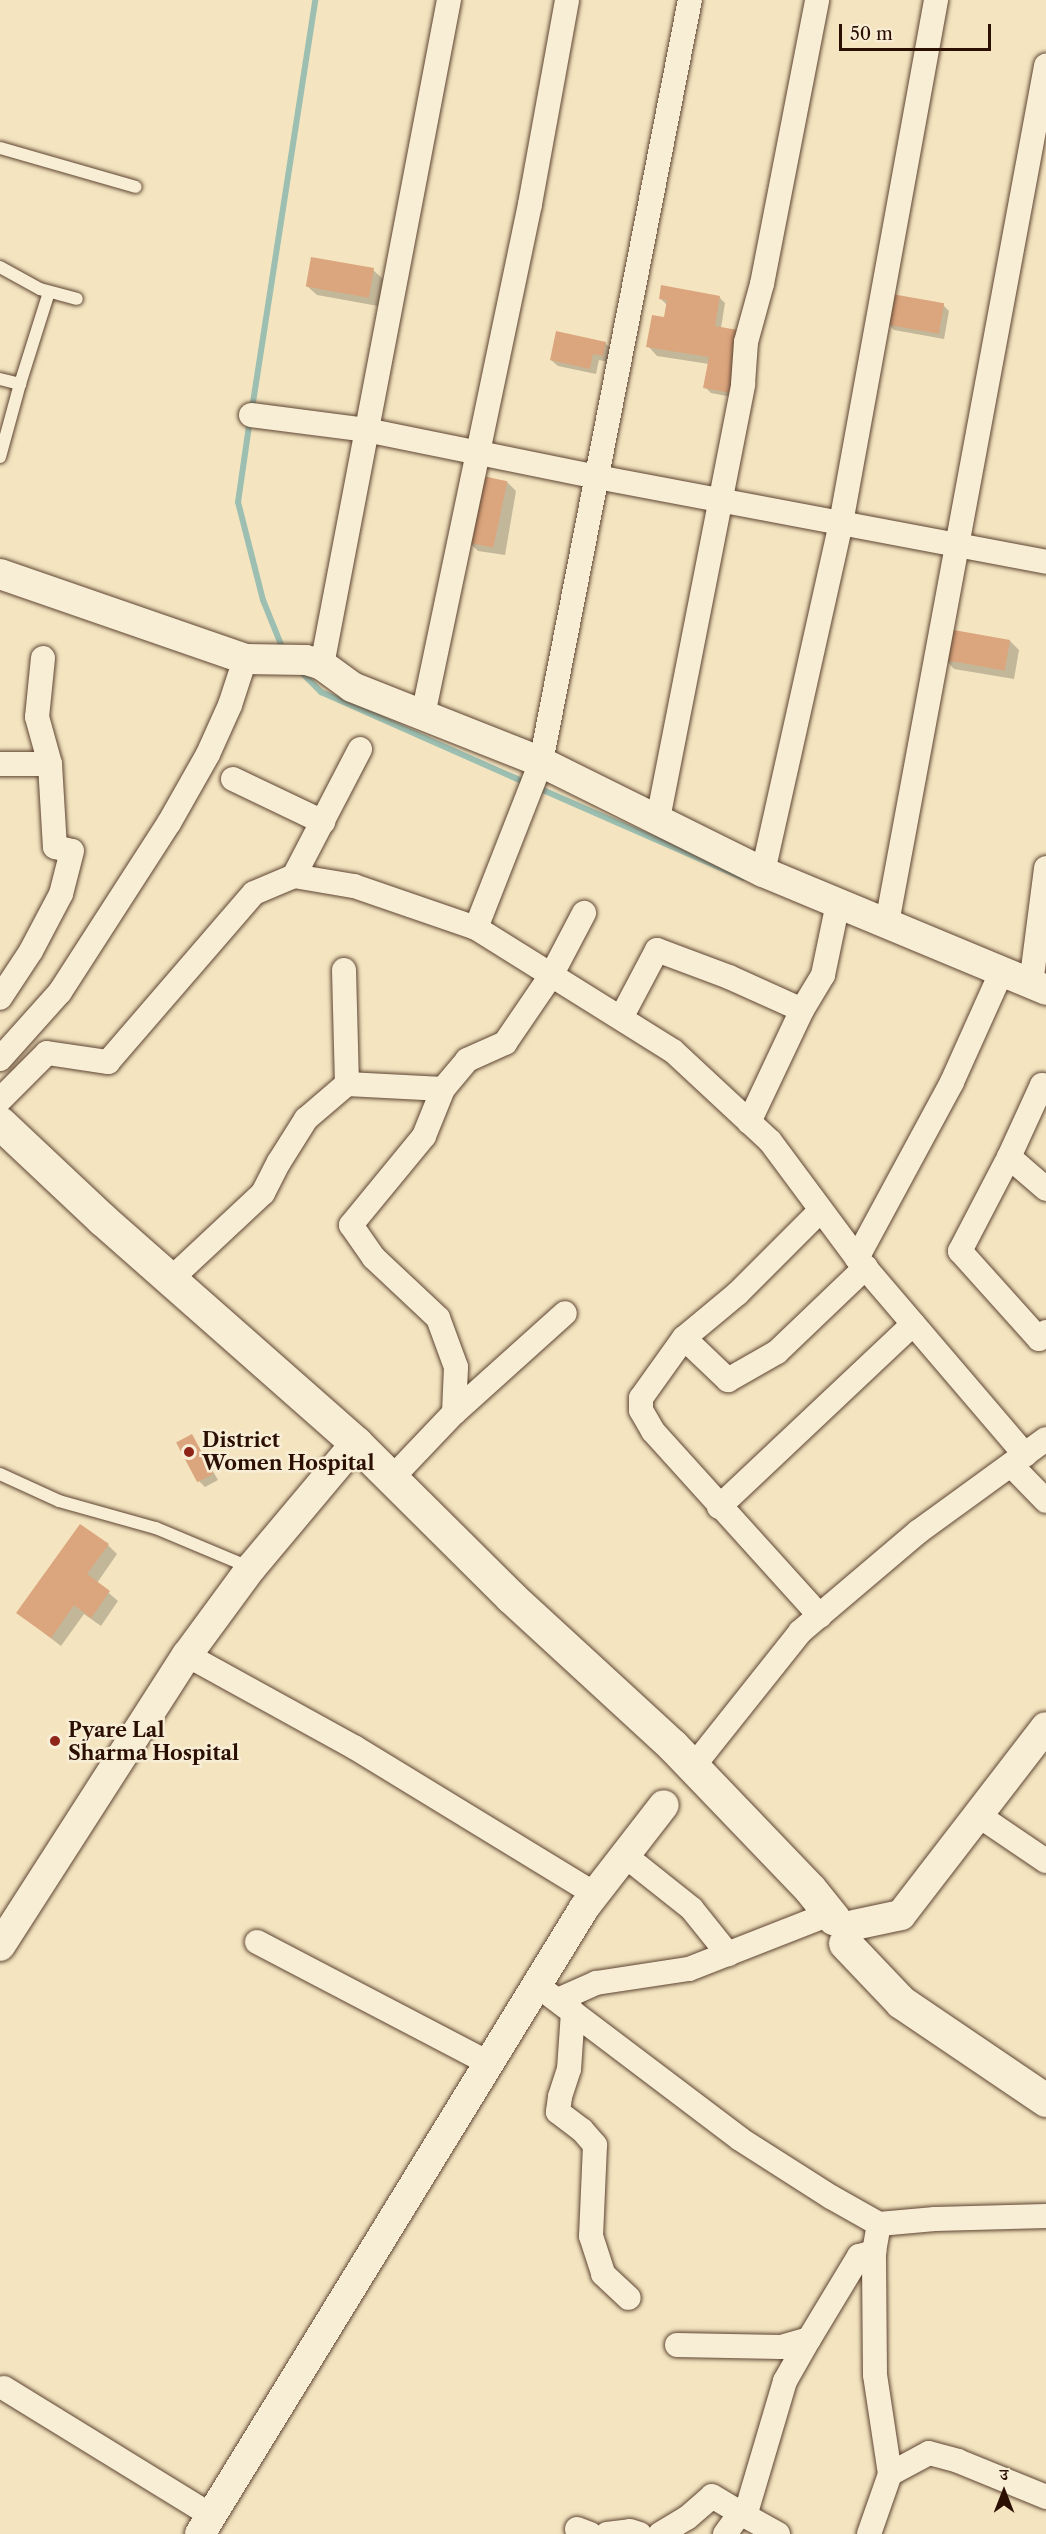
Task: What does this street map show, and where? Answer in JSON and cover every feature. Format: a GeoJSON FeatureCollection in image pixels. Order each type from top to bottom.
{"type":"FeatureCollection","features":[{"type":"Feature","properties":{"kind":"main road"},"geometry":{"type":"LineString","coordinates":[[0,1123],[102,1219],[357,1443],[511,1597],[672,1745],[810,1889],[843,1927],[901,2002],[1046,2100]]}},
{"type":"Feature","properties":{"kind":"main road"},"geometry":{"type":"LineString","coordinates":[[843,1927],[876,1948],[932,2001],[1010,2061],[1046,2079]]}},
{"type":"Feature","properties":{"kind":"street"},"geometry":{"type":"LineString","coordinates":[[314,662],[366,430],[449,0]]}},
{"type":"Feature","properties":{"kind":"street"},"geometry":{"type":"LineString","coordinates":[[423,715],[476,453],[530,204],[567,0]]}},
{"type":"Feature","properties":{"kind":"street"},"geometry":{"type":"LineString","coordinates":[[476,928],[541,762],[690,0]]}},
{"type":"Feature","properties":{"kind":"street"},"geometry":{"type":"LineString","coordinates":[[658,819],[742,384],[746,342],[762,284],[817,0]]}},
{"type":"Feature","properties":{"kind":"street"},"geometry":{"type":"LineString","coordinates":[[763,872],[841,523],[936,0]]}},
{"type":"Feature","properties":{"kind":"street"},"geometry":{"type":"LineString","coordinates":[[887,923],[1046,66]]}},
{"type":"Feature","properties":{"kind":"street"},"geometry":{"type":"LineString","coordinates":[[251,415],[366,430],[597,477],[1046,562]]}},
{"type":"Feature","properties":{"kind":"street"},"geometry":{"type":"LineString","coordinates":[[0,574],[256,659],[314,662],[352,687],[541,762],[763,872],[887,923],[998,980],[1038,987],[1046,868]]}},
{"type":"Feature","properties":{"kind":"street"},"geometry":{"type":"LineString","coordinates":[[0,998],[31,951],[61,894],[72,851],[55,847],[50,764],[37,717],[43,658]]}},
{"type":"Feature","properties":{"kind":"street"},"geometry":{"type":"LineString","coordinates":[[0,1059],[60,992],[169,823],[208,754],[230,705],[256,659]]}},
{"type":"Feature","properties":{"kind":"street"},"geometry":{"type":"LineString","coordinates":[[294,876],[360,749]]}},
{"type":"Feature","properties":{"kind":"street"},"geometry":{"type":"LineString","coordinates":[[0,764],[50,764]]}},
{"type":"Feature","properties":{"kind":"street"},"geometry":{"type":"LineString","coordinates":[[233,779],[323,822]]}},
{"type":"Feature","properties":{"kind":"street"},"geometry":{"type":"LineString","coordinates":[[0,1100],[47,1053],[108,1062],[254,893],[294,876],[354,886],[476,928],[673,1051],[770,1141],[861,1262],[913,1323],[1018,1460],[1046,1501]]}},
{"type":"Feature","properties":{"kind":"street"},"geometry":{"type":"LineString","coordinates":[[749,1122],[802,1010],[823,975],[838,903]]}},
{"type":"Feature","properties":{"kind":"street"},"geometry":{"type":"LineString","coordinates":[[454,1413],[456,1367],[438,1318],[374,1258],[351,1225],[424,1136],[443,1089],[467,1060],[505,1043],[552,975],[584,913]]}},
{"type":"Feature","properties":{"kind":"street"},"geometry":{"type":"LineString","coordinates":[[621,1018],[657,950],[729,976],[802,1010]]}},
{"type":"Feature","properties":{"kind":"street"},"geometry":{"type":"LineString","coordinates":[[344,970],[347,1084]]}},
{"type":"Feature","properties":{"kind":"street"},"geometry":{"type":"LineString","coordinates":[[684,1338],[728,1380],[777,1352],[861,1262],[952,1082],[998,980]]}},
{"type":"Feature","properties":{"kind":"street"},"geometry":{"type":"LineString","coordinates":[[171,1279],[263,1193],[306,1119],[347,1084],[443,1089]]}},
{"type":"Feature","properties":{"kind":"street"},"geometry":{"type":"LineString","coordinates":[[1046,1087],[1042,1085],[1009,1157],[960,1251],[1039,1339],[1046,1332]]}},
{"type":"Feature","properties":{"kind":"street"},"geometry":{"type":"LineString","coordinates":[[1009,1157],[1046,1190]]}},
{"type":"Feature","properties":{"kind":"street"},"geometry":{"type":"LineString","coordinates":[[820,1616],[719,1507],[653,1431],[641,1410],[641,1398],[684,1338],[738,1293],[821,1210]]}},
{"type":"Feature","properties":{"kind":"street"},"geometry":{"type":"LineString","coordinates":[[392,1478],[454,1413],[565,1313]]}},
{"type":"Feature","properties":{"kind":"street"},"geometry":{"type":"LineString","coordinates":[[719,1507],[913,1323]]}},
{"type":"Feature","properties":{"kind":"street"},"geometry":{"type":"LineString","coordinates":[[692,1768],[800,1632],[918,1532],[1046,1439]]}},
{"type":"Feature","properties":{"kind":"street"},"geometry":{"type":"LineString","coordinates":[[0,1947],[187,1655],[251,1568],[357,1443]]}},
{"type":"Feature","properties":{"kind":"street"},"geometry":{"type":"LineString","coordinates":[[187,1655],[354,1747],[595,1894]]}},
{"type":"Feature","properties":{"kind":"street"},"geometry":{"type":"LineString","coordinates":[[4,2388],[206,2525],[384,2231],[490,2064],[556,1999],[596,1983],[688,1969],[728,1954],[901,1915],[1046,1727]]}},
{"type":"Feature","properties":{"kind":"street"},"geometry":{"type":"LineString","coordinates":[[629,2298],[603,2274],[591,2236],[595,2145],[582,2130],[558,2112],[569,2069],[556,1999],[595,1894],[664,1805]]}},
{"type":"Feature","properties":{"kind":"street"},"geometry":{"type":"LineString","coordinates":[[978,1815],[1046,1862]]}},
{"type":"Feature","properties":{"kind":"street"},"geometry":{"type":"LineString","coordinates":[[622,1859],[633,1862],[692,1909],[728,1954]]}},
{"type":"Feature","properties":{"kind":"street"},"geometry":{"type":"LineString","coordinates":[[257,1942],[490,2064]]}},
{"type":"Feature","properties":{"kind":"street"},"geometry":{"type":"LineString","coordinates":[[556,1999],[740,2139],[831,2197],[879,2224],[935,2219],[1046,2216]]}},
{"type":"Feature","properties":{"kind":"street"},"geometry":{"type":"LineString","coordinates":[[869,2534],[890,2474],[875,2375],[874,2252],[879,2224]]}},
{"type":"Feature","properties":{"kind":"street"},"geometry":{"type":"LineString","coordinates":[[725,2534],[742,2515],[785,2381],[859,2256],[874,2252]]}},
{"type":"Feature","properties":{"kind":"street"},"geometry":{"type":"LineString","coordinates":[[677,2345],[781,2347],[809,2340]]}},
{"type":"Feature","properties":{"kind":"street"},"geometry":{"type":"LineString","coordinates":[[890,2474],[929,2453],[958,2461],[1046,2497]]}},
{"type":"Feature","properties":{"kind":"street"},"geometry":{"type":"LineString","coordinates":[[660,2534],[687,2518],[712,2496],[778,2534]]}},
{"type":"Feature","properties":{"kind":"street"},"geometry":{"type":"LineString","coordinates":[[607,2534],[630,2531],[640,2534]]}},
{"type":"Feature","properties":{"kind":"lane"},"geometry":{"type":"LineString","coordinates":[[0,148],[136,187]]}},
{"type":"Feature","properties":{"kind":"lane"},"geometry":{"type":"LineString","coordinates":[[0,267],[49,292],[78,299]]}},
{"type":"Feature","properties":{"kind":"lane"},"geometry":{"type":"LineString","coordinates":[[0,457],[49,292]]}},
{"type":"Feature","properties":{"kind":"lane"},"geometry":{"type":"LineString","coordinates":[[0,379],[20,384]]}},
{"type":"Feature","properties":{"kind":"lane"},"geometry":{"type":"LineString","coordinates":[[0,1474],[58,1501],[156,1527],[251,1568]]}},
{"type":"Feature","properties":{"kind":"building"},"geometry":{"type":"Polygon","coordinates":[[[311,257],[374,268],[369,298],[306,287],[311,257]]]}},
{"type":"Feature","properties":{"kind":"building"},"geometry":{"type":"Polygon","coordinates":[[[661,285],[720,296],[715,326],[743,331],[732,393],[703,388],[709,357],[646,347],[652,315],[664,317],[667,300],[659,299],[661,285]]]}},
{"type":"Feature","properties":{"kind":"building"},"geometry":{"type":"Polygon","coordinates":[[[892,294],[944,303],[939,334],[887,325],[892,294]]]}},
{"type":"Feature","properties":{"kind":"building"},"geometry":{"type":"Polygon","coordinates":[[[556,331],[606,342],[603,356],[593,354],[590,369],[550,360],[556,331]]]}},
{"type":"Feature","properties":{"kind":"building"},"geometry":{"type":"Polygon","coordinates":[[[478,475],[507,481],[493,548],[464,542],[478,475]]]}},
{"type":"Feature","properties":{"kind":"building"},"geometry":{"type":"Polygon","coordinates":[[[948,629],[1010,640],[1005,670],[943,660],[948,629]]]}},
{"type":"Feature","properties":{"kind":"building"},"geometry":{"type":"Polygon","coordinates":[[[192,1434],[213,1474],[197,1482],[176,1442],[192,1434]]]}},
{"type":"Feature","properties":{"kind":"building"},"geometry":{"type":"Polygon","coordinates":[[[80,1524],[109,1544],[87,1574],[110,1591],[91,1618],[74,1605],[51,1638],[16,1613],[80,1524]]]}},
{"type":"Feature","properties":{"kind":"waterway"},"geometry":{"type":"LineString","coordinates":[[252,409],[315,0]]}},
{"type":"Feature","properties":{"kind":"waterway"},"geometry":{"type":"LineString","coordinates":[[250,419],[238,502],[263,600],[284,652]]}},
{"type":"Feature","properties":{"kind":"waterway"},"geometry":{"type":"LineString","coordinates":[[300,671],[321,692],[526,783]]}},
{"type":"Feature","properties":{"kind":"waterway"},"geometry":{"type":"LineString","coordinates":[[536,787],[743,878]]}},
{"type":"Feature","properties":{"kind":"place","name":"District Women Hospital"},"geometry":{"type":"Point","coordinates":[189,1452]}},
{"type":"Feature","properties":{"kind":"place","name":"Pyare Lal Sharma Hospital"},"geometry":{"type":"Point","coordinates":[55,1741]}}]}
